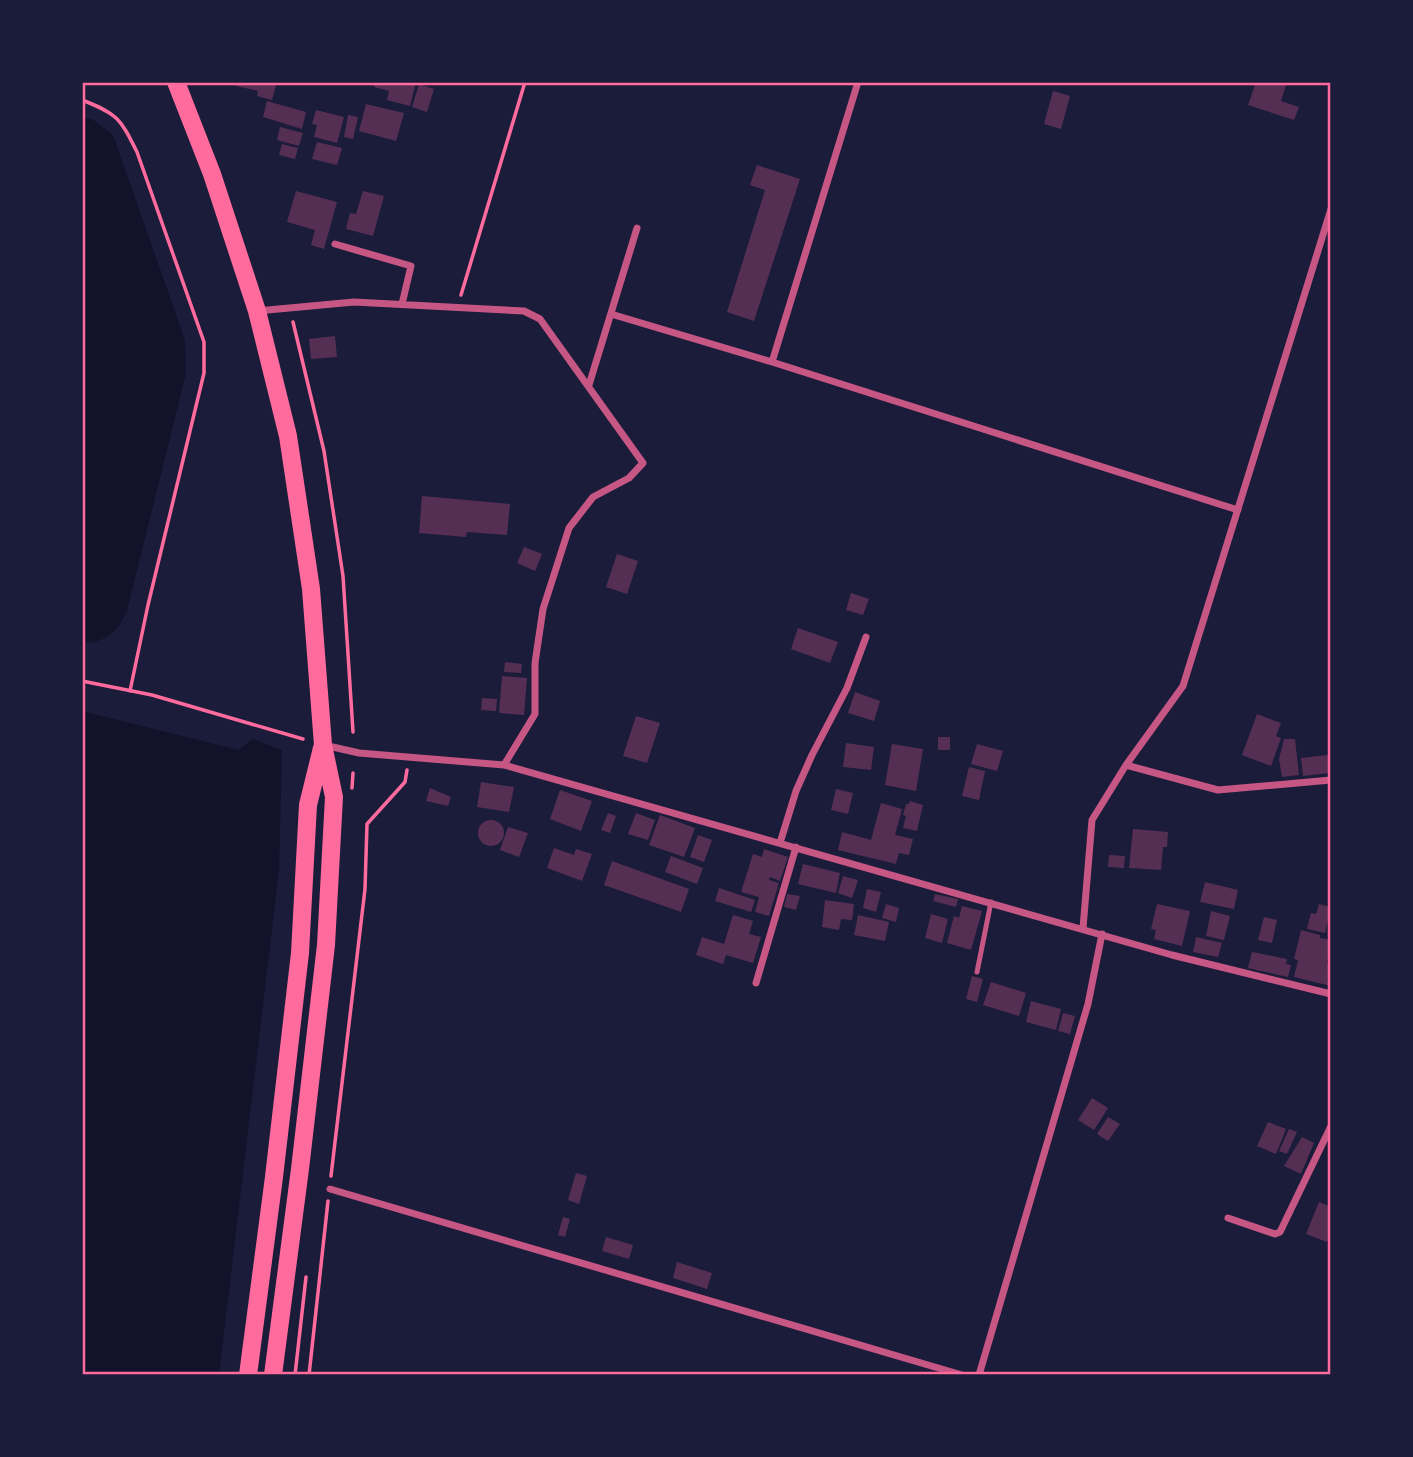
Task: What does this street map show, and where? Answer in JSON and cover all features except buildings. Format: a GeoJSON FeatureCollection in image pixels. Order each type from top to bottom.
{"type":"FeatureCollection","features":[{"type":"Feature","properties":{"kind":"main road"},"geometry":{"type":"LineString","coordinates":[[176,82],[212,174],[257,311],[288,436],[311,589],[323,745],[334,797],[326,945],[273,1375]]}},
{"type":"Feature","properties":{"kind":"main road"},"geometry":{"type":"LineString","coordinates":[[248,1375],[300,953],[308,805],[323,745]]}},
{"type":"Feature","properties":{"kind":"street"},"geometry":{"type":"LineString","coordinates":[[772,362],[858,82]]}},
{"type":"Feature","properties":{"kind":"street"},"geometry":{"type":"LineString","coordinates":[[1083,928],[1092,820],[1126,765],[1183,686],[1331,209]]}},
{"type":"Feature","properties":{"kind":"street"},"geometry":{"type":"LineString","coordinates":[[589,385],[637,228]]}},
{"type":"Feature","properties":{"kind":"street"},"geometry":{"type":"LineString","coordinates":[[335,244],[411,266],[402,304]]}},
{"type":"Feature","properties":{"kind":"street"},"geometry":{"type":"LineString","coordinates":[[257,311],[354,302],[524,311],[540,319],[643,463],[629,478],[593,497],[569,528],[543,610],[535,663],[535,714],[504,765]]}},
{"type":"Feature","properties":{"kind":"street"},"geometry":{"type":"LineString","coordinates":[[611,314],[772,362],[1238,510]]}},
{"type":"Feature","properties":{"kind":"street"},"geometry":{"type":"LineString","coordinates":[[780,843],[796,791],[847,688],[866,637]]}},
{"type":"Feature","properties":{"kind":"street"},"geometry":{"type":"LineString","coordinates":[[323,745],[359,753],[504,765],[1172,954],[1331,994]]}},
{"type":"Feature","properties":{"kind":"street"},"geometry":{"type":"LineString","coordinates":[[1126,765],[1218,790],[1331,780]]}},
{"type":"Feature","properties":{"kind":"street"},"geometry":{"type":"LineString","coordinates":[[757,983],[796,847]]}},
{"type":"Feature","properties":{"kind":"street"},"geometry":{"type":"LineString","coordinates":[[978,1375],[1088,1004],[1102,934]]}},
{"type":"Feature","properties":{"kind":"street"},"geometry":{"type":"LineString","coordinates":[[1227,1218],[1275,1234],[1280,1233],[1331,1126]]}},
{"type":"Feature","properties":{"kind":"street"},"geometry":{"type":"LineString","coordinates":[[330,1189],[962,1375]]}},
{"type":"Feature","properties":{"kind":"lane"},"geometry":{"type":"LineString","coordinates":[[977,972],[991,902]]}},
{"type":"Feature","properties":{"kind":"path"},"geometry":{"type":"LineString","coordinates":[[457,307],[525,82]]}},
{"type":"Feature","properties":{"kind":"path"},"geometry":{"type":"LineString","coordinates":[[82,100],[109,111],[124,125],[137,152],[205,342],[204,373],[130,691]]}},
{"type":"Feature","properties":{"kind":"path"},"geometry":{"type":"LineString","coordinates":[[293,322],[324,451],[343,576],[353,732]]}},
{"type":"Feature","properties":{"kind":"path"},"geometry":{"type":"LineString","coordinates":[[82,681],[130,691],[323,745]]}},
{"type":"Feature","properties":{"kind":"path"},"geometry":{"type":"LineString","coordinates":[[309,1375],[365,888],[367,824],[405,782],[409,757]]}},
{"type":"Feature","properties":{"kind":"shaded area"},"geometry":{"type":"Polygon","coordinates":[[[82,117],[92,119],[113,135],[185,340],[186,373],[127,611],[110,634],[98,641],[82,643],[82,117]]]}},
{"type":"Feature","properties":{"kind":"shaded area"},"geometry":{"type":"Polygon","coordinates":[[[82,711],[239,750],[253,739],[282,750],[279,870],[219,1375],[82,1375],[82,711]]]}}]}
